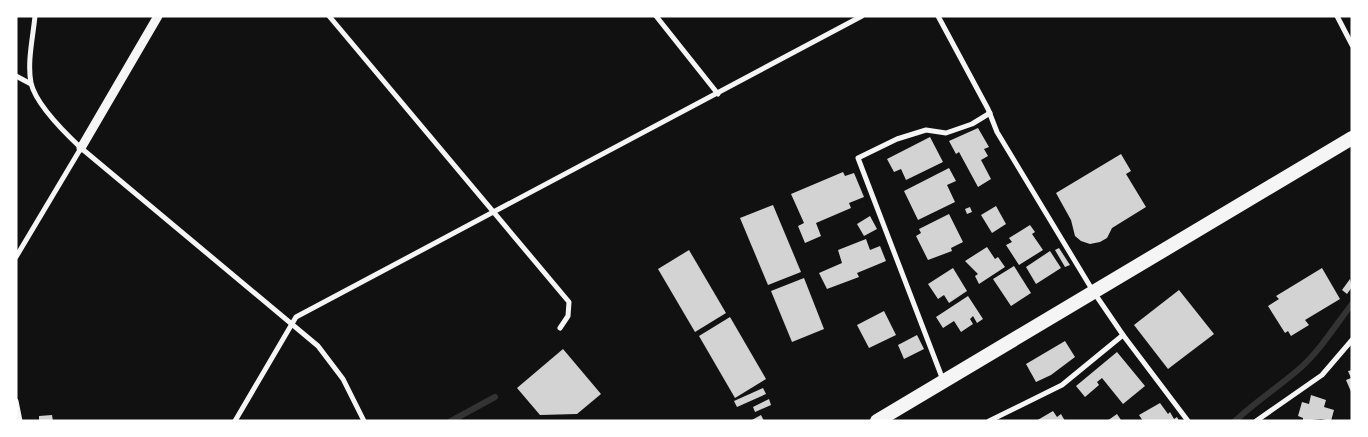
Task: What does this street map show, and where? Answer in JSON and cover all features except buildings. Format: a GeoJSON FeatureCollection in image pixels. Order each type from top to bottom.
{"type":"FeatureCollection","features":[{"type":"Feature","properties":{"kind":"highway"},"geometry":{"type":"LineString","coordinates":[[877,421],[1352,138]]}},
{"type":"Feature","properties":{"kind":"street"},"geometry":{"type":"LineString","coordinates":[[31,84],[35,16]]}},
{"type":"Feature","properties":{"kind":"street"},"geometry":{"type":"LineString","coordinates":[[16,257],[158,16]]}},
{"type":"Feature","properties":{"kind":"street"},"geometry":{"type":"LineString","coordinates":[[329,16],[569,302],[568,316],[560,328]]}},
{"type":"Feature","properties":{"kind":"street"},"geometry":{"type":"LineString","coordinates":[[656,16],[718,94]]}},
{"type":"Feature","properties":{"kind":"street"},"geometry":{"type":"LineString","coordinates":[[235,421],[296,317],[862,16]]}},
{"type":"Feature","properties":{"kind":"street"},"geometry":{"type":"LineString","coordinates":[[938,16],[990,114],[997,132],[1093,291],[1123,335],[1188,421]]}},
{"type":"Feature","properties":{"kind":"street"},"geometry":{"type":"LineString","coordinates":[[1337,16],[1352,46]]}},
{"type":"Feature","properties":{"kind":"street"},"geometry":{"type":"LineString","coordinates":[[16,76],[31,84],[47,112],[81,148],[318,346],[338,372],[364,421]]}},
{"type":"Feature","properties":{"kind":"street"},"geometry":{"type":"LineString","coordinates":[[943,380],[858,158],[897,138],[926,130],[946,132],[972,124],[990,114]]}},
{"type":"Feature","properties":{"kind":"street"},"geometry":{"type":"LineString","coordinates":[[989,421],[1062,385],[1123,335]]}},
{"type":"Feature","properties":{"kind":"street"},"geometry":{"type":"LineString","coordinates":[[1256,421],[1322,375],[1352,340]]}},
{"type":"Feature","properties":{"kind":"street"},"geometry":{"type":"LineString","coordinates":[[16,401],[20,421]]}},
{"type":"Feature","properties":{"kind":"waterway"},"geometry":{"type":"LineString","coordinates":[[1235,421],[1306,363],[1352,304]]}},
{"type":"Feature","properties":{"kind":"waterway"},"geometry":{"type":"LineString","coordinates":[[451,421],[495,397]]}}]}
